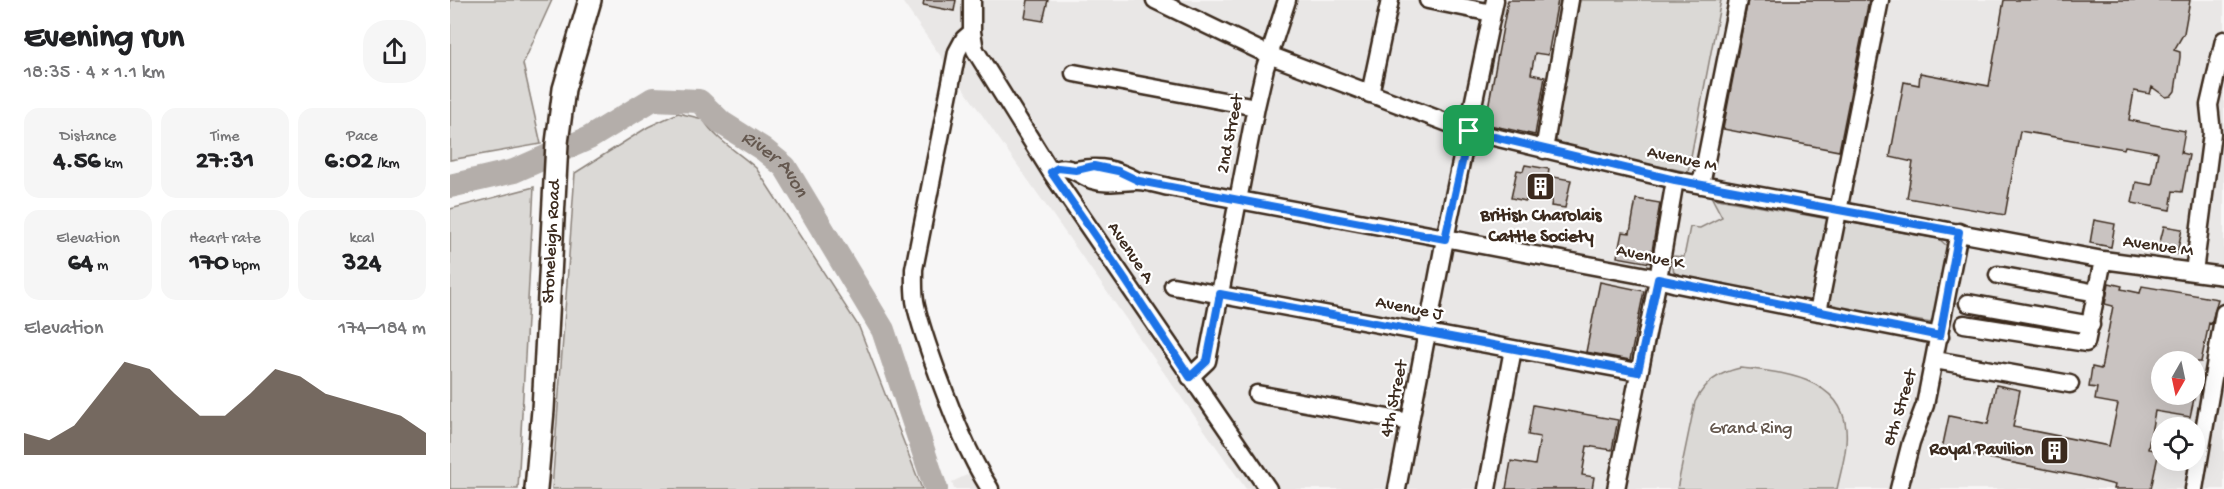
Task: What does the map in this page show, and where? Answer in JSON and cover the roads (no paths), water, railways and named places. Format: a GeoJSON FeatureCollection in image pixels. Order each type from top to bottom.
{"type":"FeatureCollection","features":[{"type":"Feature","properties":{"kind":"main road","name":"Stoneleigh Road"},"geometry":{"type":"LineString","coordinates":[[536,489],[543,410],[557,143],[564,89],[590,0]]}},
{"type":"Feature","properties":{"kind":"lane","name":"Avenue A"},"geometry":{"type":"LineString","coordinates":[[972,0],[970,9],[975,50],[1051,172],[1268,489]]}},
{"type":"Feature","properties":{"kind":"lane","name":"Avenue M"},"geometry":{"type":"LineString","coordinates":[[1157,0],[1269,55],[1469,131],[1701,185],[2103,260],[2224,276]]}},
{"type":"Feature","properties":{"kind":"lane","name":"2nd Street"},"geometry":{"type":"LineString","coordinates":[[1190,377],[1207,361],[1256,106],[1269,55],[1287,0]]}},
{"type":"Feature","properties":{"kind":"lane"},"geometry":{"type":"LineString","coordinates":[[1370,94],[1390,0]]}},
{"type":"Feature","properties":{"kind":"lane"},"geometry":{"type":"LineString","coordinates":[[1428,0],[1493,7]]}},
{"type":"Feature","properties":{"kind":"lane"},"geometry":{"type":"LineString","coordinates":[[1544,150],[1570,0]]}},
{"type":"Feature","properties":{"kind":"lane"},"geometry":{"type":"LineString","coordinates":[[1701,185],[1737,0]]}},
{"type":"Feature","properties":{"kind":"lane"},"geometry":{"type":"LineString","coordinates":[[1818,312],[1880,0]]}},
{"type":"Feature","properties":{"kind":"lane","name":"4th Street"},"geometry":{"type":"LineString","coordinates":[[1397,489],[1493,7]]}},
{"type":"Feature","properties":{"kind":"lane"},"geometry":{"type":"LineString","coordinates":[[972,32],[964,39],[957,52],[914,269],[914,287],[915,304],[925,339],[953,414],[986,482]]}},
{"type":"Feature","properties":{"kind":"lane"},"geometry":{"type":"LineString","coordinates":[[2194,272],[2212,133],[2209,105],[2224,40]]}},
{"type":"Feature","properties":{"kind":"lane"},"geometry":{"type":"LineString","coordinates":[[1074,73],[1256,106]]}},
{"type":"Feature","properties":{"kind":"lane","name":"Avenue K"},"geometry":{"type":"LineString","coordinates":[[1051,172],[1058,168],[1076,170],[1093,180],[1114,183],[1139,181],[1238,199],[1658,279],[1940,336]]}},
{"type":"Feature","properties":{"kind":"lane"},"geometry":{"type":"LineString","coordinates":[[1616,489],[1658,279],[1675,180]]}},
{"type":"Feature","properties":{"kind":"lane","name":"8th Street"},"geometry":{"type":"LineString","coordinates":[[1899,489],[1911,442],[1926,405],[1959,232]]}},
{"type":"Feature","properties":{"kind":"lane"},"geometry":{"type":"LineString","coordinates":[[1964,324],[2084,344],[2088,341],[2103,260]]}},
{"type":"Feature","properties":{"kind":"lane"},"geometry":{"type":"LineString","coordinates":[[1998,275],[2097,293]]}},
{"type":"Feature","properties":{"kind":"lane","name":"Avenue J"},"geometry":{"type":"LineString","coordinates":[[1173,286],[1638,372]]}},
{"type":"Feature","properties":{"kind":"lane"},"geometry":{"type":"LineString","coordinates":[[1968,303],[2091,325]]}},
{"type":"Feature","properties":{"kind":"lane"},"geometry":{"type":"LineString","coordinates":[[2194,489],[2224,313]]}},
{"type":"Feature","properties":{"kind":"lane"},"geometry":{"type":"LineString","coordinates":[[1487,489],[1513,349]]}},
{"type":"Feature","properties":{"kind":"lane"},"geometry":{"type":"LineString","coordinates":[[1935,360],[2070,384]]}},
{"type":"Feature","properties":{"kind":"lane"},"geometry":{"type":"LineString","coordinates":[[1257,394],[1410,422]]}},
{"type":"Feature","properties":{"kind":"waterway","name":"River Avon"},"geometry":{"type":"LineString","coordinates":[[450,186],[514,171],[589,138],[653,99],[699,101],[722,123],[763,149],[785,167],[883,330],[936,489]]}},
{"type":"Feature","properties":{"kind":"place","name":"British Charolais Cattle Society"},"geometry":{"type":"Point","coordinates":[1541,187]}},
{"type":"Feature","properties":{"kind":"place","name":"Royal Pavilion"},"geometry":{"type":"Point","coordinates":[2054,450]}},
{"type":"Feature","properties":{"kind":"park label","name":"Grand Ring"},"geometry":{"type":"Point","coordinates":[1751,429]}}]}
